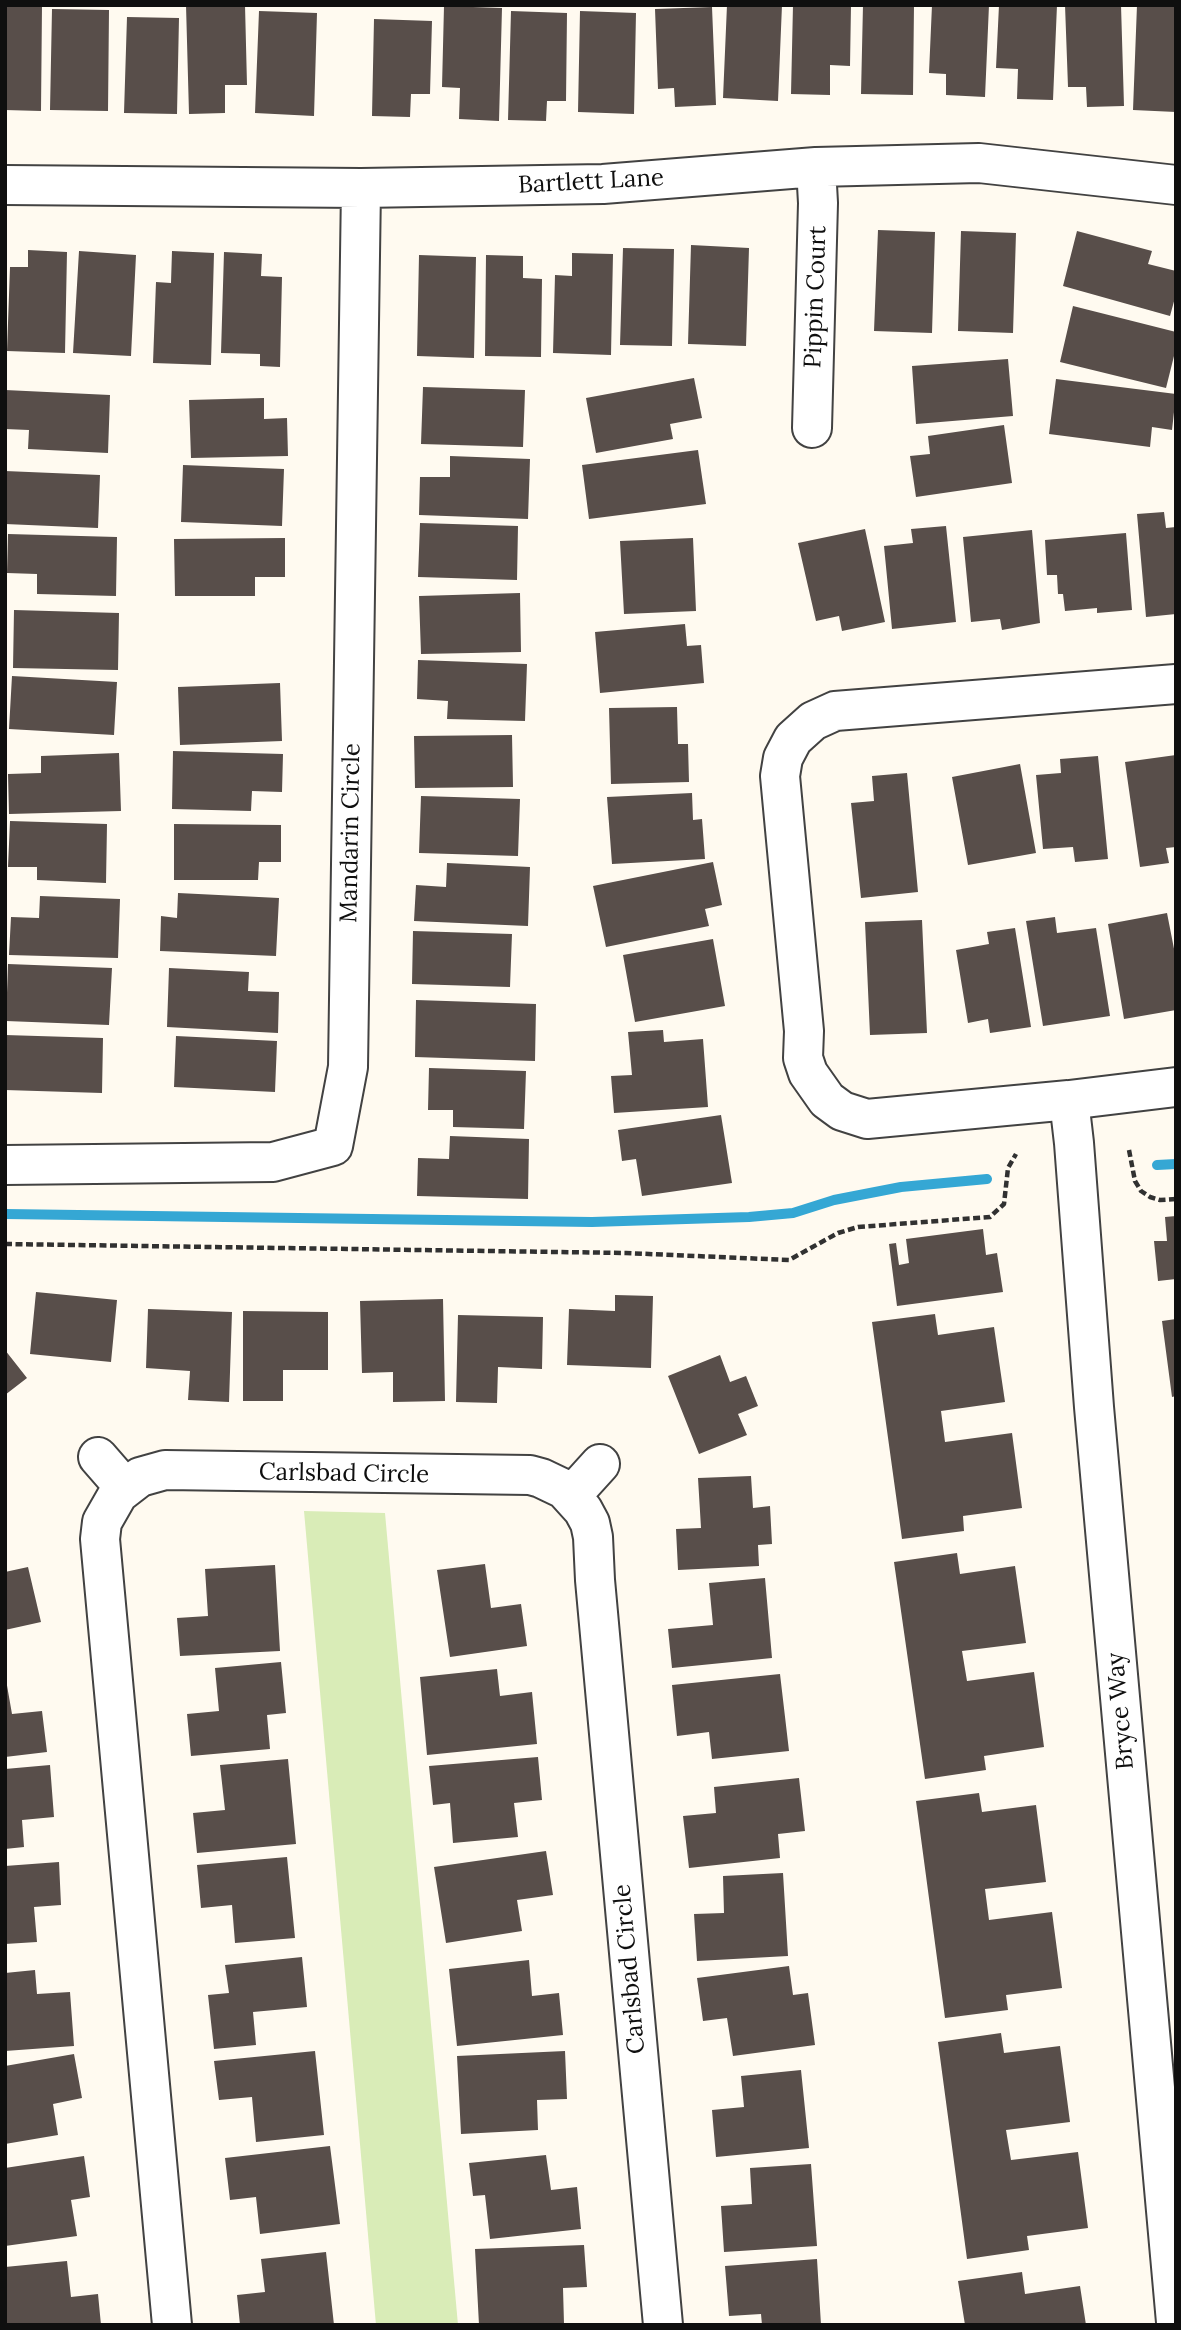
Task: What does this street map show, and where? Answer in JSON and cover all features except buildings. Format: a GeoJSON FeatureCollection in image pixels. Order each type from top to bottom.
{"type":"FeatureCollection","features":[{"type":"Feature","properties":{"kind":"street","name":"Bartlett Lane"},"geometry":{"type":"LineString","coordinates":[[5,185],[361,188],[603,184],[816,167],[979,163],[1176,185]]}},
{"type":"Feature","properties":{"kind":"street","name":"Pippin Court"},"geometry":{"type":"LineString","coordinates":[[813,428],[818,204],[816,167]]}},
{"type":"Feature","properties":{"kind":"street","name":"Mandarin Circle"},"geometry":{"type":"LineString","coordinates":[[5,1165],[273,1162],[333,1146],[348,1067],[361,188]]}},
{"type":"Feature","properties":{"kind":"street"},"geometry":{"type":"LineString","coordinates":[[1176,684],[835,711],[803,728],[793,739],[783,758],[780,776],[803,1018],[803,1058],[807,1073],[827,1100],[842,1111],[867,1119],[1176,1087]]}},
{"type":"Feature","properties":{"kind":"street","name":"Bryce Way"},"geometry":{"type":"LineString","coordinates":[[1069,1100],[1094,1408],[1166,2093],[1176,2322]]}},
{"type":"Feature","properties":{"kind":"street"},"geometry":{"type":"LineString","coordinates":[[98,1457],[125,1488]]}},
{"type":"Feature","properties":{"kind":"street"},"geometry":{"type":"LineString","coordinates":[[571,1496],[600,1464]]}},
{"type":"Feature","properties":{"kind":"street","name":"Carlsbad Circle"},"geometry":{"type":"LineString","coordinates":[[172,2325],[100,1539],[102,1522],[125,1488],[140,1477],[165,1470],[530,1475],[555,1483],[571,1496],[590,1523],[663,2325]]}},
{"type":"Feature","properties":{"kind":"path"},"geometry":{"type":"LineString","coordinates":[[1129,1150],[1135,1181],[1141,1191],[1160,1200],[1176,1199]]}},
{"type":"Feature","properties":{"kind":"path"},"geometry":{"type":"LineString","coordinates":[[5,1244],[626,1253],[789,1260],[838,1233],[859,1227],[990,1217],[1004,1204],[1009,1168],[1016,1154]]}},
{"type":"Feature","properties":{"kind":"green space"},"geometry":{"type":"Polygon","coordinates":[[[304,1511],[385,1513],[458,2325],[376,2325],[304,1511]]]}},
{"type":"Feature","properties":{"kind":"waterway"},"geometry":{"type":"LineString","coordinates":[[1157,1165],[1176,1164]]}},
{"type":"Feature","properties":{"kind":"waterway"},"geometry":{"type":"LineString","coordinates":[[5,1214],[592,1222],[749,1217],[793,1213],[834,1200],[901,1187],[987,1179]]}}]}
